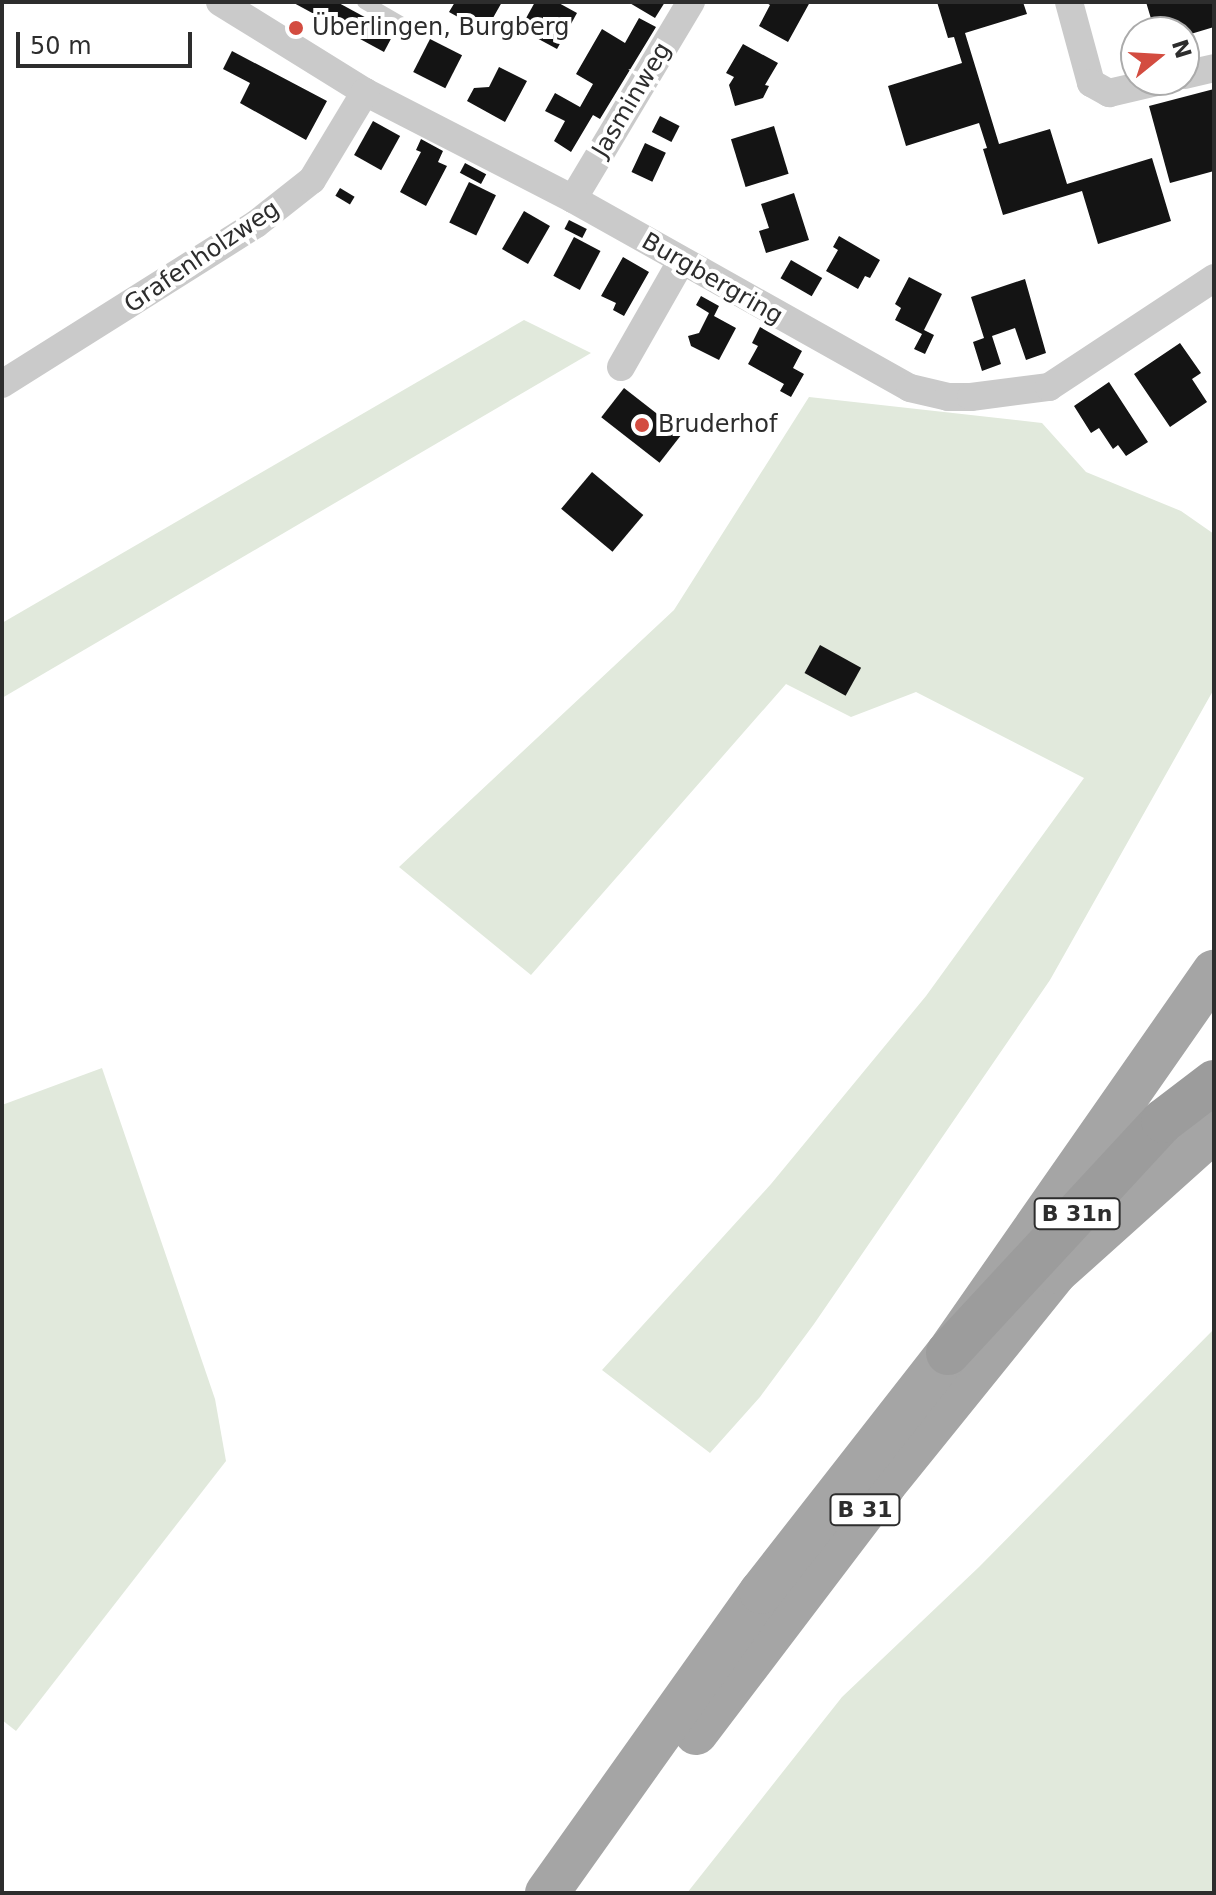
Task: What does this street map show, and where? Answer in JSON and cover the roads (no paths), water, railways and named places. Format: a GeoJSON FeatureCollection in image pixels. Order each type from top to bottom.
{"type":"FeatureCollection","features":[{"type":"Feature","properties":{"kind":"highway","name":"B 31n"},"geometry":{"type":"LineString","coordinates":[[948,1353],[1163,1121],[1214,1082]]}},
{"type":"Feature","properties":{"kind":"highway","name":"B 31n"},"geometry":{"type":"LineString","coordinates":[[1056,1272],[1183,1135],[1214,1095]]}},
{"type":"Feature","properties":{"kind":"main road","name":"B 31"},"geometry":{"type":"LineString","coordinates":[[547,1893],[761,1592],[948,1353],[1214,972]]}},
{"type":"Feature","properties":{"kind":"main road","name":"B 31"},"geometry":{"type":"LineString","coordinates":[[579,1893],[884,1485],[1056,1272],[1214,1130]]}},
{"type":"Feature","properties":{"kind":"street","name":"Jasminweg"},"geometry":{"type":"LineString","coordinates":[[573,199],[691,2]]}},
{"type":"Feature","properties":{"kind":"street"},"geometry":{"type":"LineString","coordinates":[[1069,2],[1091,83],[1109,93],[1120,90]]}},
{"type":"Feature","properties":{"kind":"street","name":"Burgbergring"},"geometry":{"type":"LineString","coordinates":[[228,4],[365,92],[573,199],[910,388],[948,397],[999,396],[1049,387],[1214,278]]}},
{"type":"Feature","properties":{"kind":"street","name":"Grafenholzweg"},"geometry":{"type":"LineString","coordinates":[[2,384],[256,224],[312,180],[365,92]]}},
{"type":"Feature","properties":{"kind":"street"},"geometry":{"type":"LineString","coordinates":[[621,367],[681,262]]}},
{"type":"Feature","properties":{"kind":"lane"},"geometry":{"type":"LineString","coordinates":[[364,2],[409,28]]}},
{"type":"Feature","properties":{"kind":"place","name":"Überlingen, Burgberg"},"geometry":{"type":"Point","coordinates":[296,28]}},
{"type":"Feature","properties":{"kind":"place","name":"Bruderhof"},"geometry":{"type":"Point","coordinates":[642,425]}}]}
